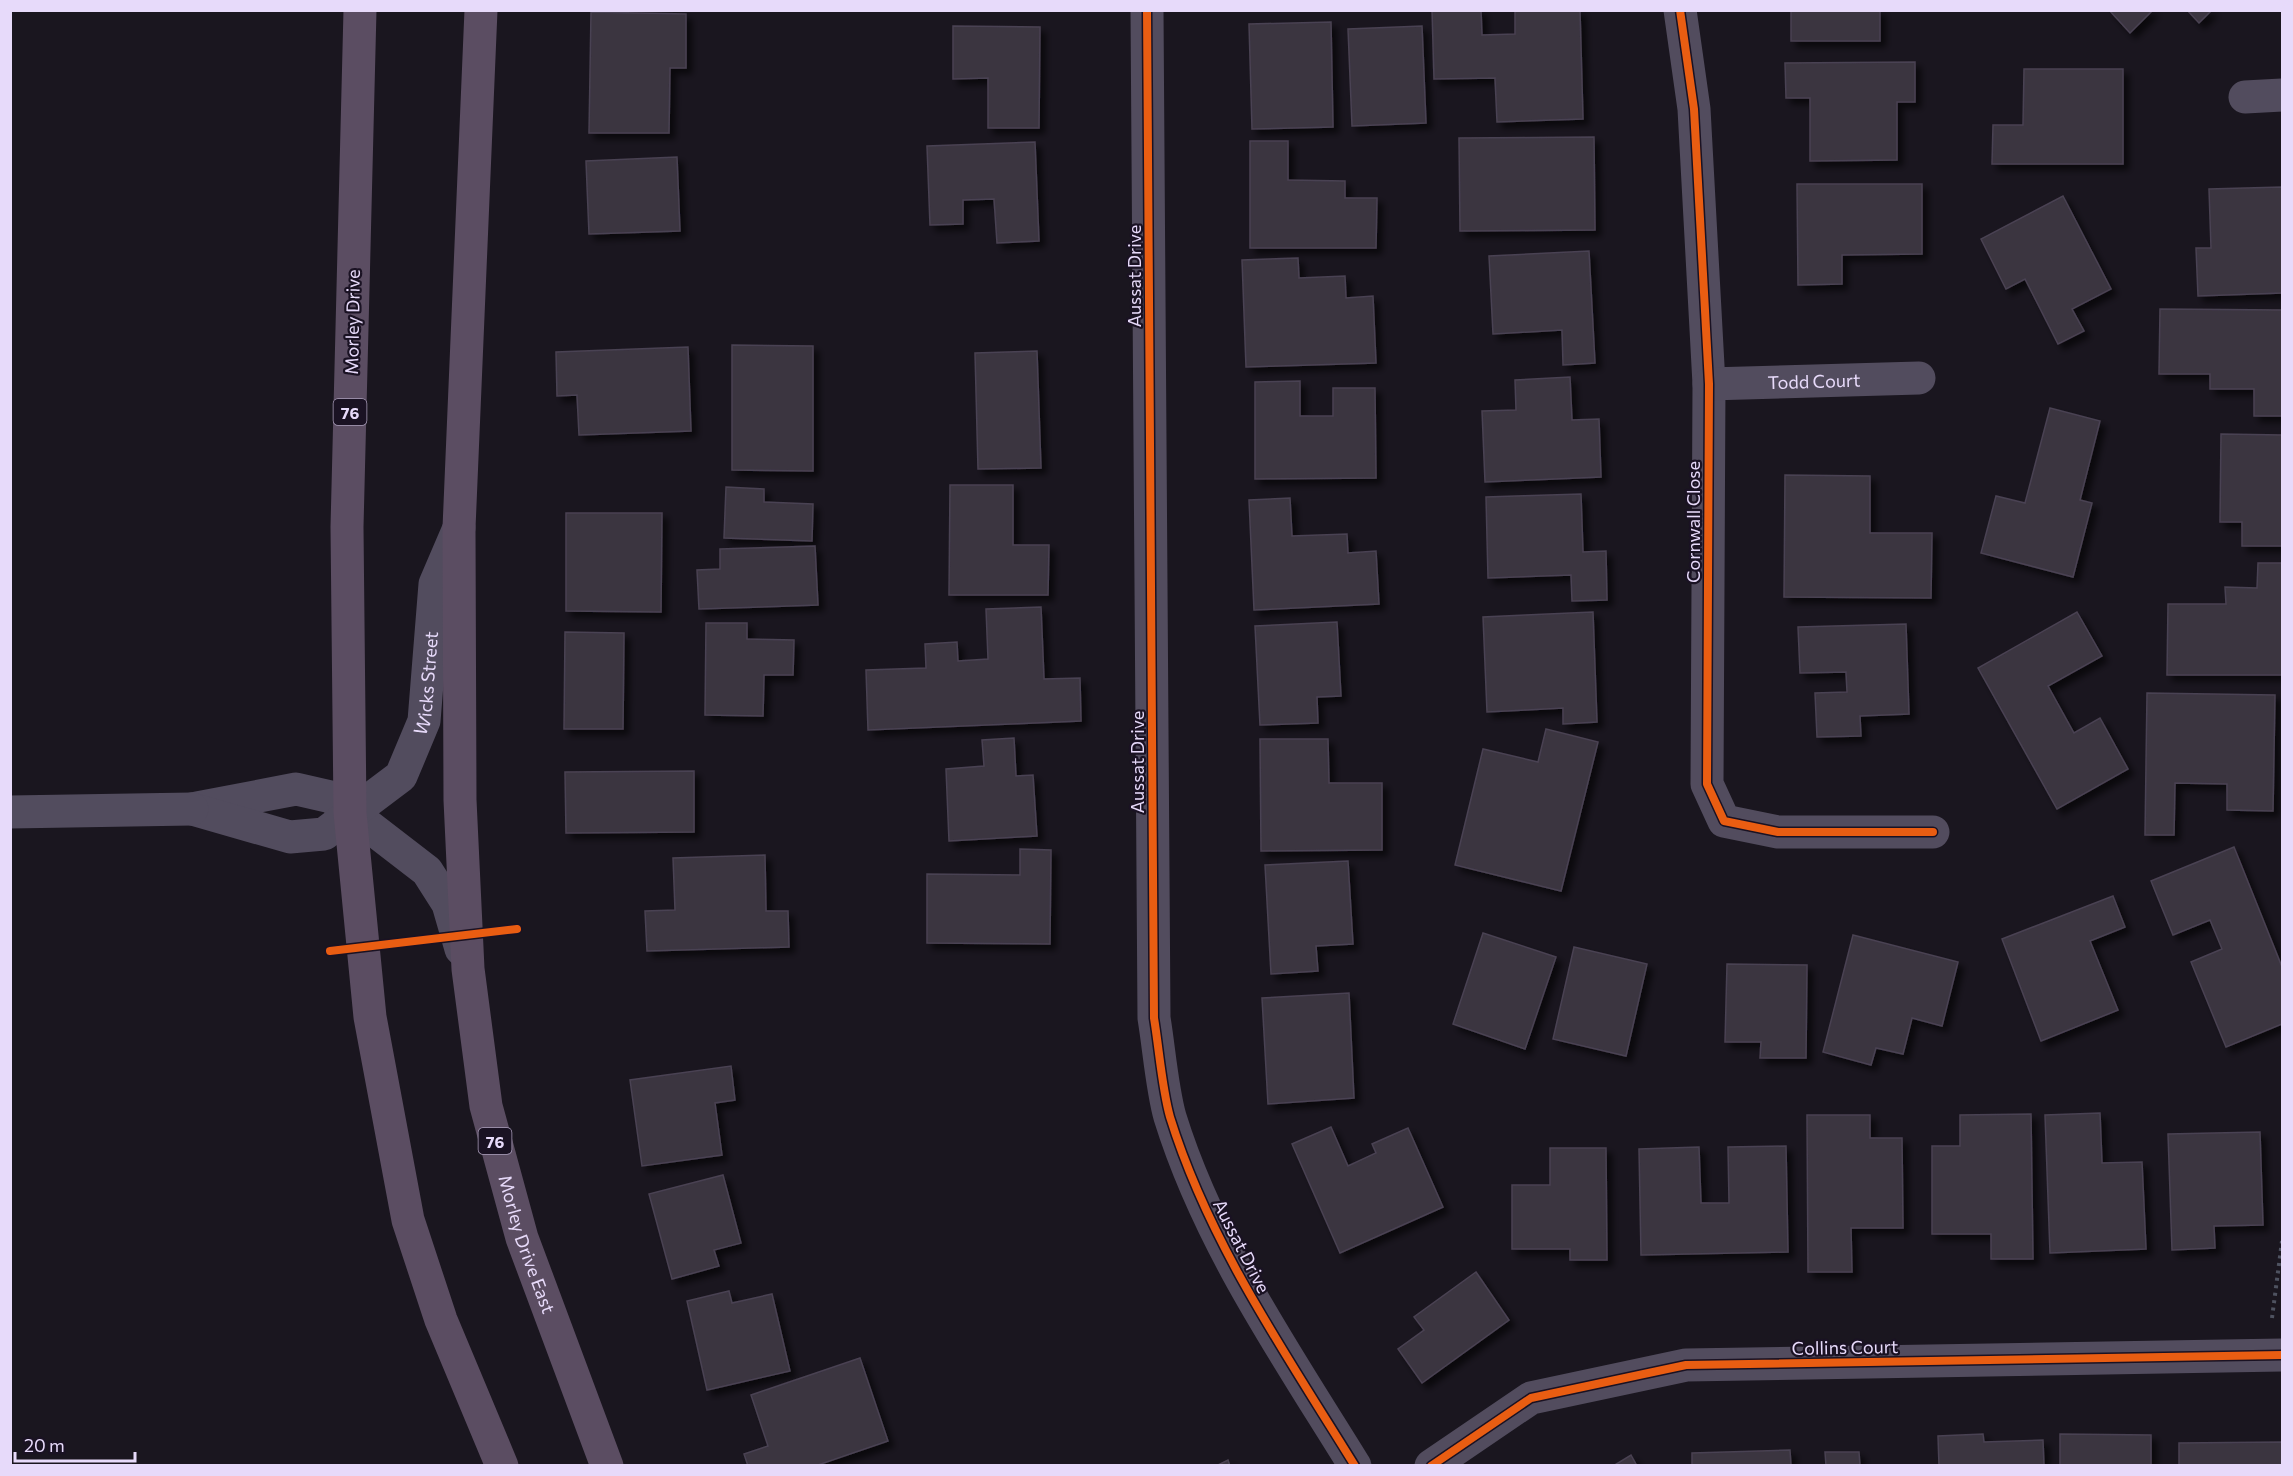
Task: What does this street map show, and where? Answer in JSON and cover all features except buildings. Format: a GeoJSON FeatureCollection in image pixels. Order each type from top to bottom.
{"type":"FeatureCollection","features":[{"type":"Feature","properties":{"kind":"main road","name":"Morley Drive"},"geometry":{"type":"LineString","coordinates":[[350,813],[347,527],[360,10]]}},
{"type":"Feature","properties":{"kind":"main road","name":"76"},"geometry":{"type":"LineString","coordinates":[[459,528],[481,10]]}},
{"type":"Feature","properties":{"kind":"main road","name":"Morley Drive East"},"geometry":{"type":"LineString","coordinates":[[459,528],[460,800],[468,969],[486,1106],[522,1238],[607,1466]]}},
{"type":"Feature","properties":{"kind":"main road","name":"76"},"geometry":{"type":"LineString","coordinates":[[350,813],[370,1017],[408,1220],[441,1320],[502,1466]]}},
{"type":"Feature","properties":{"kind":"street","name":"Aussat Drive"},"geometry":{"type":"LineString","coordinates":[[1147,10],[1154,1018],[1170,1115],[1203,1203],[1256,1306],[1355,1466]]}},
{"type":"Feature","properties":{"kind":"street","name":"Cornwall Close"},"geometry":{"type":"LineString","coordinates":[[1680,10],[1694,110],[1709,384],[1707,783],[1724,821],[1778,832],[1934,832]]}},
{"type":"Feature","properties":{"kind":"street"},"geometry":{"type":"LineString","coordinates":[[2245,97],[2283,96]]}},
{"type":"Feature","properties":{"kind":"street","name":"Todd Court"},"geometry":{"type":"LineString","coordinates":[[1709,384],[1919,378]]}},
{"type":"Feature","properties":{"kind":"street","name":"Wicks Street"},"geometry":{"type":"LineString","coordinates":[[192,809],[290,837],[324,834],[401,776],[424,721],[435,584],[459,528]]}},
{"type":"Feature","properties":{"kind":"street","name":"Wicks Street"},"geometry":{"type":"LineString","coordinates":[[10,812],[192,809],[296,789],[331,797],[427,871],[448,904],[468,969]]}},
{"type":"Feature","properties":{"kind":"street","name":"Collins Court"},"geometry":{"type":"LineString","coordinates":[[1431,1466],[1531,1398],[1686,1365],[2276,1355]]}},
{"type":"Feature","properties":{"kind":"path"},"geometry":{"type":"LineString","coordinates":[[2276,1355],[2269,1335],[2283,1241]]}},
{"type":"Feature","properties":{"kind":"cycle path"},"geometry":{"type":"LineString","coordinates":[[1147,10],[1154,1018],[1161,1068],[1170,1117],[1186,1164],[1227,1253],[1276,1340],[1355,1466]]}},
{"type":"Feature","properties":{"kind":"cycle path"},"geometry":{"type":"LineString","coordinates":[[1680,10],[1694,109],[1709,384],[1707,784],[1724,821],[1778,832],[1933,832]]}},
{"type":"Feature","properties":{"kind":"cycle path"},"geometry":{"type":"LineString","coordinates":[[330,951],[517,929]]}},
{"type":"Feature","properties":{"kind":"cycle path"},"geometry":{"type":"LineString","coordinates":[[1431,1466],[1531,1398],[1686,1365],[2282,1355]]}}]}
